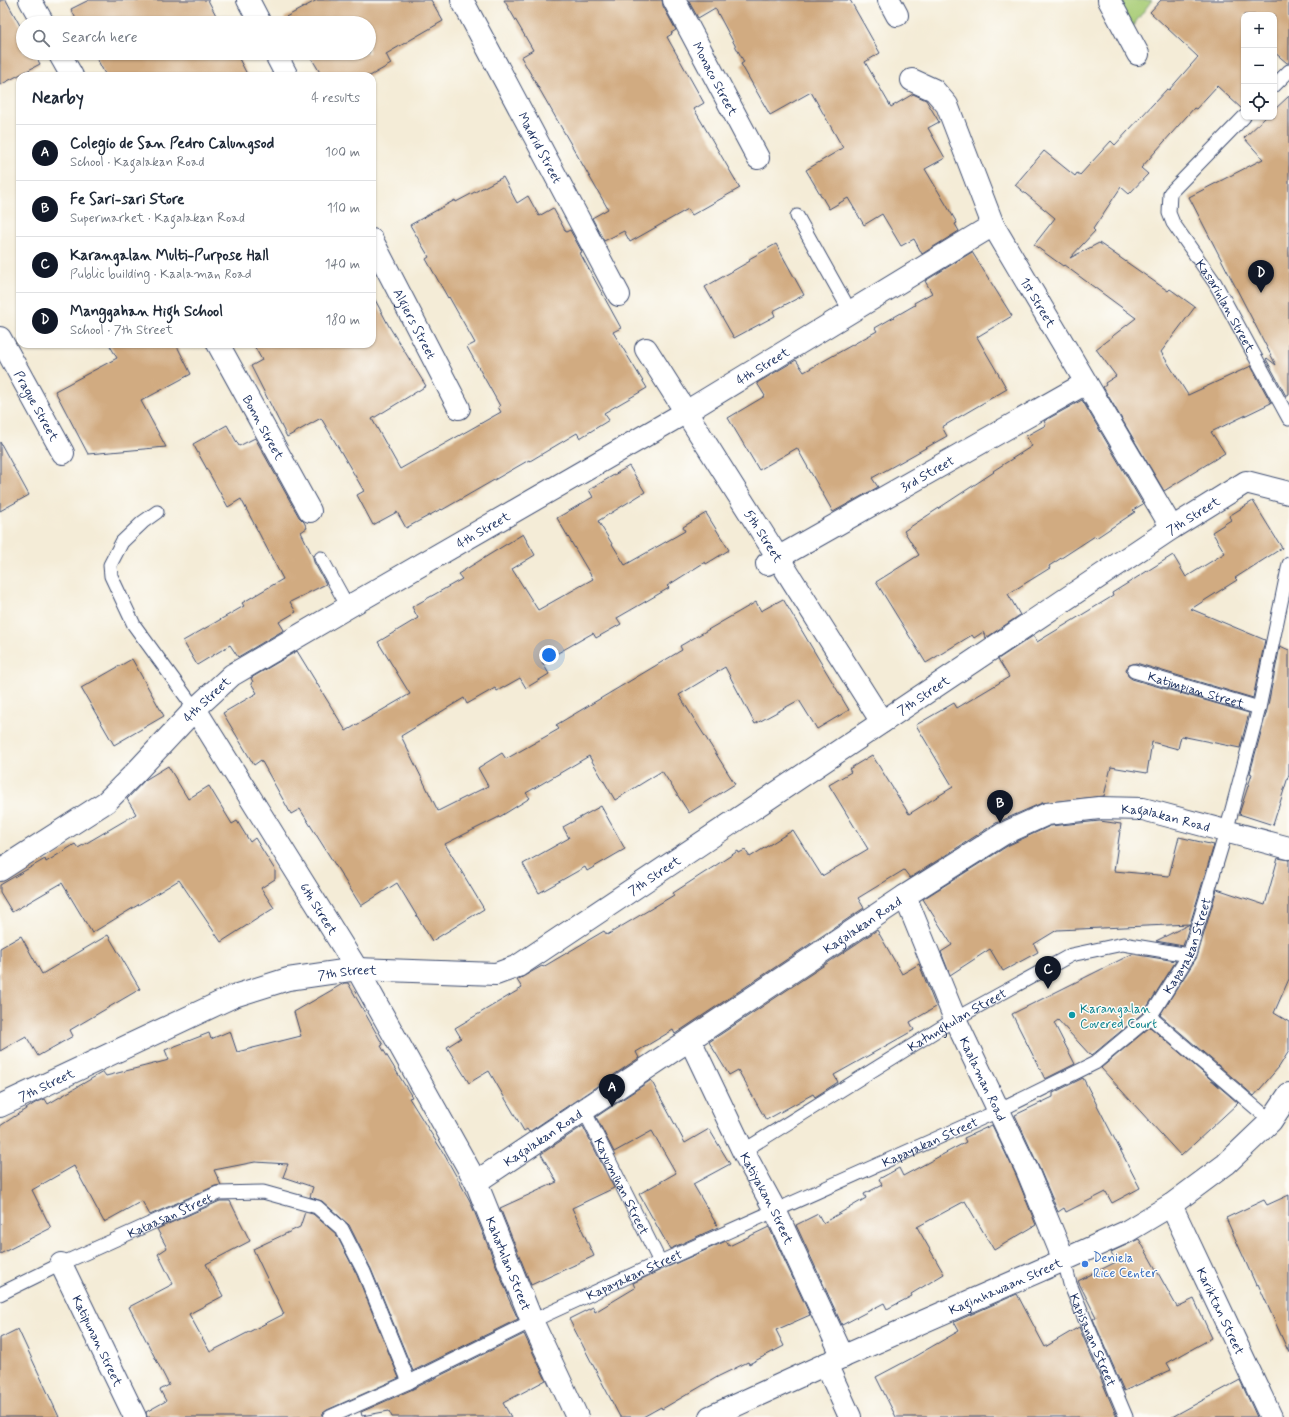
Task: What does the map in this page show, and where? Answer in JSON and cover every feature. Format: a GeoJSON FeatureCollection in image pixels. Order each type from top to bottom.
{"type":"FeatureCollection","features":[{"type":"Feature","properties":{"kind":"street"},"geometry":{"type":"LineString","coordinates":[[30,0],[39,16]]}},
{"type":"Feature","properties":{"kind":"street"},"geometry":{"type":"LineString","coordinates":[[248,0],[256,16]]}},
{"type":"Feature","properties":{"kind":"street","name":"Madrid Street"},"geometry":{"type":"LineString","coordinates":[[462,0],[619,295]]}},
{"type":"Feature","properties":{"kind":"street","name":"Monaco Street"},"geometry":{"type":"LineString","coordinates":[[674,0],[758,158]]}},
{"type":"Feature","properties":{"kind":"street"},"geometry":{"type":"LineString","coordinates":[[1109,0],[1138,54]]}},
{"type":"Feature","properties":{"kind":"street"},"geometry":{"type":"LineString","coordinates":[[63,60],[70,72]]}},
{"type":"Feature","properties":{"kind":"street"},"geometry":{"type":"LineString","coordinates":[[279,60],[285,72]]}},
{"type":"Feature","properties":{"kind":"street","name":"1st Street"},"geometry":{"type":"LineString","coordinates":[[912,80],[934,90],[947,105],[993,225],[1172,528]]}},
{"type":"Feature","properties":{"kind":"street","name":"4th Street"},"geometry":{"type":"LineString","coordinates":[[0,870],[106,802],[195,709],[232,675],[686,412],[993,225]]}},
{"type":"Feature","properties":{"kind":"street","name":"Algiers Street"},"geometry":{"type":"LineString","coordinates":[[376,248],[459,408]]}},
{"type":"Feature","properties":{"kind":"street","name":"Prague Street"},"geometry":{"type":"LineString","coordinates":[[0,338],[63,453]]}},
{"type":"Feature","properties":{"kind":"street","name":"Bonn Street"},"geometry":{"type":"LineString","coordinates":[[220,348],[310,511]]}},
{"type":"Feature","properties":{"kind":"street","name":"5th Street"},"geometry":{"type":"LineString","coordinates":[[646,349],[686,412],[773,561],[882,722]]}},
{"type":"Feature","properties":{"kind":"street","name":"3rd Street"},"geometry":{"type":"LineString","coordinates":[[773,561],[1086,383]]}},
{"type":"Feature","properties":{"kind":"street","name":"7th Street"},"geometry":{"type":"LineString","coordinates":[[0,1106],[234,996],[288,979],[357,969],[496,974],[518,966],[1172,528],[1246,482],[1289,493]]}},
{"type":"Feature","properties":{"kind":"street","name":"6th Street"},"geometry":{"type":"LineString","coordinates":[[195,709],[357,969],[436,1112]]}},
{"type":"Feature","properties":{"kind":"street","name":"Kagalakan Road"},"geometry":{"type":"LineString","coordinates":[[476,1182],[905,896],[1003,834],[1047,814],[1099,808],[1143,809],[1289,848]]}},
{"type":"Feature","properties":{"kind":"street","name":"Kaalaman Road"},"geometry":{"type":"LineString","coordinates":[[905,896],[955,1019],[1027,1170],[1064,1260]]}},
{"type":"Feature","properties":{"kind":"street","name":"Katiyakan Street"},"geometry":{"type":"LineString","coordinates":[[690,1040],[743,1151],[775,1210],[835,1360],[850,1417]]}},
{"type":"Feature","properties":{"kind":"street","name":"Kaginhawaan Street"},"geometry":{"type":"LineString","coordinates":[[710,1417],[835,1360],[1126,1232],[1171,1205],[1226,1164],[1271,1120],[1289,1094]]}},
{"type":"Feature","properties":{"kind":"street","name":"Kahatulan Street"},"geometry":{"type":"LineString","coordinates":[[436,1112],[476,1182],[532,1321],[577,1417]]}},
{"type":"Feature","properties":{"kind":"street","name":"Kariktan Street"},"geometry":{"type":"LineString","coordinates":[[1171,1205],[1271,1417]]}},
{"type":"Feature","properties":{"kind":"street","name":"Katipunan Street"},"geometry":{"type":"LineString","coordinates":[[61,1264],[135,1417]]}},
{"type":"Feature","properties":{"kind":"lane"},"geometry":{"type":"LineString","coordinates":[[1276,84],[1289,71]]}},
{"type":"Feature","properties":{"kind":"lane","name":"Kasarinlan Street"},"geometry":{"type":"LineString","coordinates":[[1241,120],[1170,193],[1169,213],[1173,223],[1215,283],[1289,419]]}},
{"type":"Feature","properties":{"kind":"lane"},"geometry":{"type":"LineString","coordinates":[[797,216],[850,311]]}},
{"type":"Feature","properties":{"kind":"lane"},"geometry":{"type":"LineString","coordinates":[[157,512],[143,522],[122,542],[110,565],[111,576],[134,625],[195,709]]}},
{"type":"Feature","properties":{"kind":"lane"},"geometry":{"type":"LineString","coordinates":[[320,558],[348,607]]}},
{"type":"Feature","properties":{"kind":"lane","name":"Kapayakan Street"},"geometry":{"type":"LineString","coordinates":[[330,1417],[409,1382],[532,1321],[660,1262],[998,1111],[1095,1063],[1150,1017],[1189,955],[1226,832],[1259,708],[1289,564]]}},
{"type":"Feature","properties":{"kind":"lane","name":"Katimpian Street"},"geometry":{"type":"LineString","coordinates":[[1134,671],[1259,708]]}},
{"type":"Feature","properties":{"kind":"lane","name":"Katungkulan Street"},"geometry":{"type":"LineString","coordinates":[[743,1151],[955,1019],[1071,955],[1123,944],[1189,955]]}},
{"type":"Feature","properties":{"kind":"lane"},"geometry":{"type":"LineString","coordinates":[[1150,1017],[1271,1120]]}},
{"type":"Feature","properties":{"kind":"lane","name":"Kayumihan Street"},"geometry":{"type":"LineString","coordinates":[[584,1110],[660,1262]]}},
{"type":"Feature","properties":{"kind":"lane","name":"Kataasan Street"},"geometry":{"type":"LineString","coordinates":[[0,1294],[61,1264],[218,1193],[264,1192],[317,1207],[342,1229],[364,1272],[409,1382]]}},
{"type":"Feature","properties":{"kind":"lane","name":"Kapisanan Street"},"geometry":{"type":"LineString","coordinates":[[1064,1260],[1070,1284],[1126,1417]]}},
{"type":"Feature","properties":{"kind":"green space"},"geometry":{"type":"Polygon","coordinates":[[[1113,0],[1152,0],[1129,31],[1113,0]]]}},
{"type":"Feature","properties":{"kind":"building"},"geometry":{"type":"Polygon","coordinates":[[[0,0],[6,0],[16,18],[16,60],[38,60],[40,64],[25,72],[16,72],[16,77],[0,85],[0,0]]]}},
{"type":"Feature","properties":{"kind":"building"},"geometry":{"type":"Polygon","coordinates":[[[89,0],[208,0],[216,16],[74,16],[71,9],[89,0]]]}},
{"type":"Feature","properties":{"kind":"building"},"geometry":{"type":"Polygon","coordinates":[[[317,0],[431,0],[443,21],[386,54],[391,64],[376,73],[320,72],[313,60],[376,60],[376,16],[288,16],[317,0]]]}},
{"type":"Feature","properties":{"kind":"building"},"geometry":{"type":"Polygon","coordinates":[[[504,0],[662,0],[663,6],[676,30],[667,37],[704,103],[694,109],[740,188],[692,215],[688,209],[630,242],[624,231],[604,241],[592,218],[608,209],[521,57],[533,50],[504,0]]]}},
{"type":"Feature","properties":{"kind":"building"},"geometry":{"type":"Polygon","coordinates":[[[688,0],[850,0],[880,53],[865,62],[891,107],[913,94],[926,100],[939,122],[928,128],[945,158],[925,169],[957,223],[955,224],[959,231],[922,254],[914,239],[901,246],[882,214],[864,225],[848,198],[829,209],[806,170],[843,148],[811,92],[770,115],[741,64],[744,62],[715,8],[698,18],[688,0]]]}},
{"type":"Feature","properties":{"kind":"building"},"geometry":{"type":"Polygon","coordinates":[[[1161,0],[1289,0],[1289,63],[1277,55],[1277,12],[1241,12],[1241,108],[1217,86],[1196,109],[1194,108],[1141,168],[1148,174],[1129,194],[1121,187],[1093,229],[1095,231],[1070,258],[1099,243],[1168,291],[1170,289],[1195,307],[1161,352],[1188,395],[1251,366],[1271,403],[1211,432],[1225,453],[1164,491],[1103,387],[1106,385],[1105,383],[1116,376],[1096,349],[1136,318],[1034,245],[1055,218],[1015,185],[1044,151],[1075,176],[1077,173],[1080,175],[1111,141],[1115,145],[1167,89],[1169,90],[1198,57],[1150,12],[1161,0]]]}},
{"type":"Feature","properties":{"kind":"building"},"geometry":{"type":"Polygon","coordinates":[[[98,60],[240,60],[246,72],[104,72],[98,60]]]}},
{"type":"Feature","properties":{"kind":"building"},"geometry":{"type":"Polygon","coordinates":[[[1289,96],[1289,394],[1286,396],[1266,359],[1267,358],[1276,365],[1189,197],[1263,159],[1244,138],[1263,120],[1277,120],[1277,107],[1289,96]]]}},
{"type":"Feature","properties":{"kind":"building"},"geometry":{"type":"Polygon","coordinates":[[[503,177],[517,203],[528,196],[539,216],[553,208],[566,232],[570,230],[582,252],[580,253],[621,328],[613,332],[647,388],[604,413],[609,420],[580,438],[577,433],[442,510],[441,509],[406,528],[397,512],[373,525],[357,495],[364,491],[321,418],[287,437],[251,366],[262,360],[255,348],[376,348],[376,302],[390,328],[426,386],[372,419],[400,469],[501,412],[498,407],[500,406],[467,347],[475,343],[426,259],[429,257],[410,225],[455,200],[456,202],[503,177]]]}},
{"type":"Feature","properties":{"kind":"building"},"geometry":{"type":"Polygon","coordinates":[[[776,244],[804,295],[773,311],[775,316],[734,338],[705,287],[776,244]]]}},
{"type":"Feature","properties":{"kind":"building"},"geometry":{"type":"Polygon","coordinates":[[[972,252],[1012,316],[977,337],[1007,389],[942,427],[947,436],[872,478],[878,487],[833,512],[797,448],[759,470],[728,418],[765,396],[757,383],[796,360],[804,372],[877,331],[875,328],[915,305],[914,303],[932,293],[925,281],[972,252]]]}},
{"type":"Feature","properties":{"kind":"building"},"geometry":{"type":"Polygon","coordinates":[[[111,348],[178,348],[191,374],[141,401],[166,447],[88,454],[55,391],[117,358],[111,348]]]}},
{"type":"Feature","properties":{"kind":"building"},"geometry":{"type":"Polygon","coordinates":[[[1082,400],[1143,504],[1133,510],[1135,512],[1096,538],[1095,536],[1049,566],[1050,568],[1008,594],[1020,615],[986,638],[983,632],[974,638],[972,635],[926,663],[876,582],[919,555],[904,531],[1032,446],[1026,436],[1046,425],[1044,421],[1082,400]]]}},
{"type":"Feature","properties":{"kind":"building"},"geometry":{"type":"Polygon","coordinates":[[[227,425],[239,446],[255,438],[299,517],[307,528],[301,532],[314,562],[326,584],[290,602],[296,612],[279,622],[284,630],[238,657],[230,645],[197,665],[183,641],[244,606],[242,603],[283,579],[241,499],[228,507],[193,444],[227,425]]]}},
{"type":"Feature","properties":{"kind":"building"},"geometry":{"type":"Polygon","coordinates":[[[0,442],[29,495],[0,511],[0,442]]]}},
{"type":"Feature","properties":{"kind":"building"},"geometry":{"type":"Polygon","coordinates":[[[629,466],[645,492],[598,521],[625,565],[685,531],[683,527],[706,513],[729,550],[706,564],[705,562],[667,586],[669,588],[617,618],[621,624],[596,638],[593,633],[542,662],[549,674],[526,688],[520,678],[497,691],[495,688],[467,704],[464,698],[401,736],[438,811],[488,786],[478,768],[502,753],[506,759],[559,729],[556,725],[682,650],[680,646],[756,602],[761,611],[783,599],[849,710],[817,729],[799,700],[755,724],[725,667],[679,695],[735,784],[689,813],[662,771],[615,800],[589,756],[526,793],[530,798],[501,816],[445,844],[484,909],[432,941],[397,883],[361,906],[300,809],[291,814],[261,760],[254,765],[223,713],[257,693],[251,683],[253,682],[251,678],[297,651],[346,731],[410,694],[378,642],[418,618],[412,607],[462,579],[458,574],[523,534],[535,555],[512,569],[538,610],[593,579],[557,518],[593,497],[589,490],[629,466]]]}},
{"type":"Feature","properties":{"kind":"building"},"geometry":{"type":"Polygon","coordinates":[[[1253,501],[1282,548],[1235,578],[1237,580],[1191,609],[1265,640],[1253,698],[1136,663],[1129,665],[1126,669],[1128,676],[1132,679],[1249,713],[1240,748],[1181,736],[1178,749],[1152,742],[1147,773],[1111,767],[1104,796],[1042,803],[996,823],[910,878],[904,870],[858,898],[864,908],[675,1034],[673,1030],[636,1052],[639,1058],[529,1132],[527,1129],[524,1131],[489,1071],[469,1083],[447,1047],[461,1038],[455,1028],[522,988],[517,980],[542,966],[543,967],[604,931],[607,935],[674,895],[673,893],[738,851],[739,853],[745,850],[750,857],[793,830],[822,876],[868,849],[829,785],[851,772],[849,769],[872,755],[909,814],[953,787],[916,725],[954,703],[957,708],[1009,677],[998,659],[1033,636],[1037,642],[1113,596],[1112,593],[1173,555],[1186,577],[1225,553],[1212,532],[1231,520],[1229,516],[1253,501]]]}},
{"type":"Feature","properties":{"kind":"building"},"geometry":{"type":"Polygon","coordinates":[[[1280,646],[1289,650],[1289,774],[1273,825],[1239,814],[1252,774],[1250,773],[1267,710],[1280,646]]]}},
{"type":"Feature","properties":{"kind":"building"},"geometry":{"type":"Polygon","coordinates":[[[132,659],[164,716],[114,745],[81,688],[132,659]]]}},
{"type":"Feature","properties":{"kind":"building"},"geometry":{"type":"Polygon","coordinates":[[[168,766],[188,799],[209,786],[232,824],[237,821],[250,842],[255,838],[275,870],[275,879],[261,888],[274,908],[221,942],[179,880],[92,933],[62,883],[12,912],[0,892],[0,885],[45,859],[46,862],[75,844],[78,848],[136,814],[127,799],[145,780],[168,766]]]}},
{"type":"Feature","properties":{"kind":"building"},"geometry":{"type":"Polygon","coordinates":[[[601,806],[625,849],[587,871],[585,867],[539,893],[523,864],[569,838],[563,827],[601,806]]]}},
{"type":"Feature","properties":{"kind":"building"},"geometry":{"type":"Polygon","coordinates":[[[1100,821],[1121,824],[1114,871],[1169,876],[1179,837],[1214,845],[1190,924],[1057,930],[1034,944],[1038,952],[1003,971],[990,949],[950,975],[941,952],[952,945],[923,899],[1009,845],[1050,826],[1100,821]]]}},
{"type":"Feature","properties":{"kind":"building"},"geometry":{"type":"Polygon","coordinates":[[[1278,858],[1289,860],[1289,979],[1274,1013],[1289,1022],[1289,1051],[1279,1067],[1254,1096],[1160,1015],[1197,957],[1217,889],[1265,905],[1278,858]]]}},
{"type":"Feature","properties":{"kind":"building"},"geometry":{"type":"Polygon","coordinates":[[[1190,924],[1183,946],[1156,941],[1190,924]]]}},
{"type":"Feature","properties":{"kind":"building"},"geometry":{"type":"Polygon","coordinates":[[[877,930],[902,974],[919,964],[936,1007],[910,1022],[914,1030],[834,1075],[838,1082],[815,1097],[813,1094],[766,1120],[738,1070],[729,1075],[709,1042],[877,930]]]}},
{"type":"Feature","properties":{"kind":"building"},"geometry":{"type":"Polygon","coordinates":[[[108,935],[140,989],[70,1030],[73,1036],[38,1056],[26,1036],[0,1051],[0,948],[21,936],[42,974],[108,935]]]}},
{"type":"Feature","properties":{"kind":"building","name":"Karangalan Covered Court"},"geometry":{"type":"Polygon","coordinates":[[[1132,954],[1176,961],[1144,1012],[1091,1056],[1058,1020],[1054,1023],[1075,1064],[1045,1079],[1012,1014],[1132,954]]]}},
{"type":"Feature","properties":{"kind":"building"},"geometry":{"type":"Polygon","coordinates":[[[344,983],[348,983],[383,1045],[381,1046],[412,1097],[409,1098],[444,1154],[470,1201],[518,1319],[413,1371],[371,1269],[349,1225],[322,1201],[310,1197],[313,1187],[283,1177],[288,1164],[255,1162],[214,1170],[221,1185],[215,1186],[150,1215],[142,1201],[104,1222],[74,1166],[32,1190],[51,1228],[0,1254],[0,1126],[35,1103],[45,1099],[48,1104],[103,1072],[106,1076],[169,1060],[165,1050],[209,1033],[211,1039],[230,1031],[237,1052],[301,1036],[294,1012],[344,983]]]}},
{"type":"Feature","properties":{"kind":"building"},"geometry":{"type":"Polygon","coordinates":[[[1150,1027],[1238,1103],[1181,1156],[1101,1068],[1150,1027]]]}},
{"type":"Feature","properties":{"kind":"building"},"geometry":{"type":"Polygon","coordinates":[[[1083,1078],[1140,1188],[1112,1203],[1106,1192],[1066,1212],[1064,1208],[1058,1212],[1015,1115],[1053,1097],[1053,1093],[1083,1078]]]}},
{"type":"Feature","properties":{"kind":"building"},"geometry":{"type":"Polygon","coordinates":[[[651,1080],[685,1143],[709,1129],[730,1164],[693,1184],[718,1227],[670,1249],[639,1194],[676,1173],[652,1131],[614,1152],[596,1117],[651,1080]]]}},
{"type":"Feature","properties":{"kind":"building"},"geometry":{"type":"Polygon","coordinates":[[[992,1125],[1016,1175],[1036,1225],[994,1250],[965,1201],[917,1227],[944,1274],[911,1294],[912,1296],[887,1309],[884,1303],[842,1325],[796,1225],[818,1214],[823,1223],[866,1198],[864,1194],[882,1185],[879,1179],[899,1168],[903,1176],[966,1142],[964,1138],[992,1125]]]}},
{"type":"Feature","properties":{"kind":"building"},"geometry":{"type":"Polygon","coordinates":[[[583,1126],[614,1188],[572,1208],[594,1256],[531,1285],[500,1208],[557,1182],[541,1154],[583,1126]]]}},
{"type":"Feature","properties":{"kind":"building"},"geometry":{"type":"Polygon","coordinates":[[[1289,1195],[1289,1353],[1226,1218],[1264,1200],[1267,1205],[1289,1195]]]}},
{"type":"Feature","properties":{"kind":"building"},"geometry":{"type":"Polygon","coordinates":[[[220,1201],[230,1201],[250,1241],[206,1264],[223,1296],[189,1314],[210,1352],[284,1314],[253,1249],[300,1227],[305,1212],[313,1214],[336,1234],[357,1275],[399,1378],[327,1410],[323,1413],[322,1417],[147,1417],[146,1412],[166,1401],[160,1390],[169,1385],[129,1307],[173,1284],[158,1254],[167,1248],[157,1229],[220,1201]]]}},
{"type":"Feature","properties":{"kind":"building"},"geometry":{"type":"Polygon","coordinates":[[[769,1227],[810,1315],[776,1330],[784,1346],[749,1364],[748,1362],[719,1376],[662,1409],[661,1407],[643,1417],[620,1417],[569,1319],[593,1307],[595,1312],[635,1288],[633,1283],[663,1269],[726,1241],[729,1246],[769,1227]]]}},
{"type":"Feature","properties":{"kind":"building"},"geometry":{"type":"Polygon","coordinates":[[[1139,1239],[1177,1307],[1194,1299],[1212,1338],[1167,1363],[1171,1370],[1124,1391],[1093,1319],[1096,1317],[1078,1281],[1116,1262],[1111,1252],[1139,1239]]]}},
{"type":"Feature","properties":{"kind":"building"},"geometry":{"type":"Polygon","coordinates":[[[1017,1294],[1045,1347],[1079,1327],[1117,1417],[896,1417],[876,1377],[959,1331],[954,1322],[1017,1294]]]}},
{"type":"Feature","properties":{"kind":"building"},"geometry":{"type":"Polygon","coordinates":[[[18,1329],[59,1417],[0,1417],[0,1338],[18,1329]]]}},
{"type":"Feature","properties":{"kind":"building"},"geometry":{"type":"Polygon","coordinates":[[[524,1334],[546,1380],[503,1403],[511,1417],[392,1417],[389,1411],[362,1416],[361,1412],[413,1389],[524,1334]]]}},
{"type":"Feature","properties":{"kind":"building"},"geometry":{"type":"Polygon","coordinates":[[[1240,1380],[1257,1417],[1172,1417],[1240,1380]]]}},
{"type":"Feature","properties":{"kind":"place","name":"Manggahan High School"},"geometry":{"type":"Point","coordinates":[1261,293]}},
{"type":"Feature","properties":{"kind":"place","name":"Fe Sari-sari Store"},"geometry":{"type":"Point","coordinates":[1000,823]}},
{"type":"Feature","properties":{"kind":"place","name":"Karangalan Multi-Purpose Hall"},"geometry":{"type":"Point","coordinates":[1048,989]}},
{"type":"Feature","properties":{"kind":"place","name":"Karangalan Covered Court"},"geometry":{"type":"Point","coordinates":[1072,1015]}},
{"type":"Feature","properties":{"kind":"place","name":"Colegio de San Pedro Calungsod"},"geometry":{"type":"Point","coordinates":[612,1107]}},
{"type":"Feature","properties":{"kind":"place","name":"Deniela Rice Center"},"geometry":{"type":"Point","coordinates":[1085,1264]}}]}
